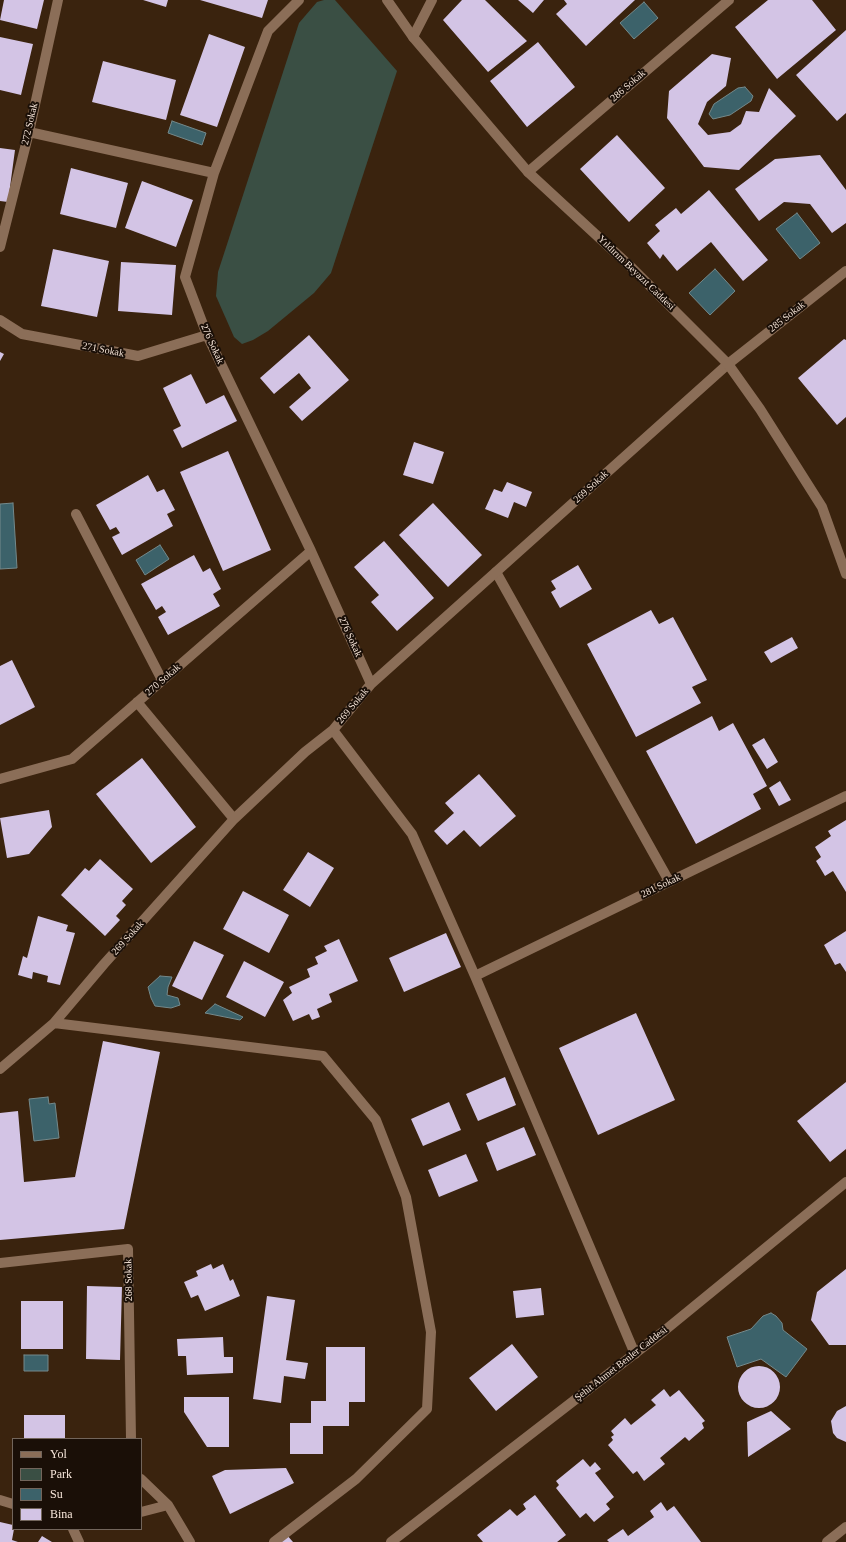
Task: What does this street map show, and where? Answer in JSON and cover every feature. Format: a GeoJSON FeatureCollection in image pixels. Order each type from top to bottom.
{"type":"FeatureCollection","features":[{"type":"Feature","properties":{"kind":"street","name":"272 Sokak"},"geometry":{"type":"LineString","coordinates":[[0,247],[29,132],[58,0]]}},
{"type":"Feature","properties":{"kind":"street","name":"276 Sokak"},"geometry":{"type":"LineString","coordinates":[[299,0],[268,31],[214,173],[185,277],[207,335],[311,551],[371,684]]}},
{"type":"Feature","properties":{"kind":"street","name":"Yıldırım Beyazıt Caddesi"},"geometry":{"type":"LineString","coordinates":[[387,0],[413,37],[528,172],[633,269],[728,364],[760,409],[822,507],[846,574]]}},
{"type":"Feature","properties":{"kind":"street"},"geometry":{"type":"LineString","coordinates":[[413,37],[432,0]]}},
{"type":"Feature","properties":{"kind":"street","name":"286 Sokak"},"geometry":{"type":"LineString","coordinates":[[528,172],[729,0]]}},
{"type":"Feature","properties":{"kind":"street"},"geometry":{"type":"LineString","coordinates":[[29,132],[214,173]]}},
{"type":"Feature","properties":{"kind":"street","name":"285 Sokak"},"geometry":{"type":"LineString","coordinates":[[728,364],[846,271]]}},
{"type":"Feature","properties":{"kind":"street","name":"271 Sokak"},"geometry":{"type":"LineString","coordinates":[[0,320],[22,334],[138,356],[207,335]]}},
{"type":"Feature","properties":{"kind":"street","name":"269 Sokak"},"geometry":{"type":"LineString","coordinates":[[0,1069],[54,1023],[104,964],[234,819],[304,752],[333,730],[371,684],[728,364]]}},
{"type":"Feature","properties":{"kind":"street"},"geometry":{"type":"LineString","coordinates":[[76,514],[162,680]]}},
{"type":"Feature","properties":{"kind":"street","name":"270 Sokak"},"geometry":{"type":"LineString","coordinates":[[0,779],[72,759],[311,551]]}},
{"type":"Feature","properties":{"kind":"street"},"geometry":{"type":"LineString","coordinates":[[496,572],[670,881]]}},
{"type":"Feature","properties":{"kind":"street"},"geometry":{"type":"LineString","coordinates":[[137,702],[234,819]]}},
{"type":"Feature","properties":{"kind":"street"},"geometry":{"type":"LineString","coordinates":[[333,730],[412,834],[475,976],[635,1354]]}},
{"type":"Feature","properties":{"kind":"street","name":"281 Sokak"},"geometry":{"type":"LineString","coordinates":[[475,976],[846,796]]}},
{"type":"Feature","properties":{"kind":"street"},"geometry":{"type":"LineString","coordinates":[[54,1023],[323,1056],[376,1120],[406,1197],[430,1324],[431,1332],[427,1409],[356,1480],[274,1542]]}},
{"type":"Feature","properties":{"kind":"street","name":"Şehit Ahmet Benler Caddesi"},"geometry":{"type":"LineString","coordinates":[[391,1542],[635,1354],[846,1182]]}},
{"type":"Feature","properties":{"kind":"street","name":"268 Sokak"},"geometry":{"type":"LineString","coordinates":[[0,1263],[128,1250],[131,1438]]}},
{"type":"Feature","properties":{"kind":"street"},"geometry":{"type":"LineString","coordinates":[[142,1480],[168,1505],[190,1542]]}},
{"type":"Feature","properties":{"kind":"street"},"geometry":{"type":"LineString","coordinates":[[0,1500],[12,1504]]}},
{"type":"Feature","properties":{"kind":"street"},"geometry":{"type":"LineString","coordinates":[[142,1512],[168,1505]]}},
{"type":"Feature","properties":{"kind":"street"},"geometry":{"type":"LineString","coordinates":[[827,1542],[846,1527]]}},
{"type":"Feature","properties":{"kind":"street"},"geometry":{"type":"LineString","coordinates":[[74,1530],[79,1542]]}},
{"type":"Feature","properties":{"kind":"green space"},"geometry":{"type":"Polygon","coordinates":[[[324,0],[335,0],[397,71],[331,273],[314,293],[268,331],[253,340],[242,344],[234,337],[216,296],[218,272],[299,23],[317,2],[324,0]]]}},
{"type":"Feature","properties":{"kind":"water"},"geometry":{"type":"Polygon","coordinates":[[[644,2],[658,18],[634,39],[620,23],[644,2]]]}},
{"type":"Feature","properties":{"kind":"water"},"geometry":{"type":"Polygon","coordinates":[[[745,87],[753,96],[751,101],[730,115],[713,119],[709,114],[714,104],[738,88],[745,87]]]}},
{"type":"Feature","properties":{"kind":"water"},"geometry":{"type":"Polygon","coordinates":[[[172,121],[206,133],[202,145],[168,133],[172,121]]]}},
{"type":"Feature","properties":{"kind":"water"},"geometry":{"type":"Polygon","coordinates":[[[797,213],[820,243],[800,259],[776,229],[797,213]]]}},
{"type":"Feature","properties":{"kind":"water"},"geometry":{"type":"Polygon","coordinates":[[[715,269],[735,291],[710,315],[689,293],[715,269]]]}},
{"type":"Feature","properties":{"kind":"water"},"geometry":{"type":"Polygon","coordinates":[[[13,503],[17,568],[0,569],[0,504],[13,503]]]}},
{"type":"Feature","properties":{"kind":"water"},"geometry":{"type":"Polygon","coordinates":[[[160,545],[169,559],[145,575],[136,560],[160,545]]]}},
{"type":"Feature","properties":{"kind":"water"},"geometry":{"type":"Polygon","coordinates":[[[160,976],[172,977],[167,995],[178,998],[180,1005],[171,1008],[155,1006],[148,987],[160,976]]]}},
{"type":"Feature","properties":{"kind":"water"},"geometry":{"type":"Polygon","coordinates":[[[215,1004],[243,1017],[240,1020],[205,1013],[215,1004]]]}},
{"type":"Feature","properties":{"kind":"water"},"geometry":{"type":"Polygon","coordinates":[[[48,1097],[49,1104],[55,1103],[59,1138],[34,1141],[29,1099],[48,1097]]]}},
{"type":"Feature","properties":{"kind":"water"},"geometry":{"type":"Polygon","coordinates":[[[771,1313],[782,1323],[783,1330],[807,1349],[786,1377],[761,1359],[737,1367],[727,1337],[751,1329],[763,1316],[771,1313]]]}},
{"type":"Feature","properties":{"kind":"water"},"geometry":{"type":"Polygon","coordinates":[[[24,1355],[48,1355],[48,1371],[24,1371],[24,1355]]]}},
{"type":"Feature","properties":{"kind":"building"},"geometry":{"type":"Polygon","coordinates":[[[4,0],[44,0],[37,29],[0,20],[4,0]]]}},
{"type":"Feature","properties":{"kind":"building"},"geometry":{"type":"Polygon","coordinates":[[[143,0],[168,0],[166,7],[143,0]]]}},
{"type":"Feature","properties":{"kind":"building"},"geometry":{"type":"Polygon","coordinates":[[[200,0],[268,0],[262,18],[200,0]]]}},
{"type":"Feature","properties":{"kind":"building"},"geometry":{"type":"Polygon","coordinates":[[[462,0],[485,0],[527,41],[488,72],[443,20],[462,0]]]}},
{"type":"Feature","properties":{"kind":"building"},"geometry":{"type":"Polygon","coordinates":[[[518,0],[544,0],[533,13],[518,0]]]}},
{"type":"Feature","properties":{"kind":"building"},"geometry":{"type":"Polygon","coordinates":[[[564,0],[635,0],[586,46],[556,14],[567,4],[564,0]]]}},
{"type":"Feature","properties":{"kind":"building"},"geometry":{"type":"Polygon","coordinates":[[[768,0],[812,0],[836,30],[777,79],[735,27],[768,0]]]}},
{"type":"Feature","properties":{"kind":"building"},"geometry":{"type":"Polygon","coordinates":[[[846,30],[846,113],[837,121],[796,75],[846,30]]]}},
{"type":"Feature","properties":{"kind":"building"},"geometry":{"type":"Polygon","coordinates":[[[209,34],[245,47],[217,127],[180,115],[209,34]]]}},
{"type":"Feature","properties":{"kind":"building"},"geometry":{"type":"Polygon","coordinates":[[[0,37],[33,44],[21,95],[0,90],[0,37]]]}},
{"type":"Feature","properties":{"kind":"building"},"geometry":{"type":"Polygon","coordinates":[[[538,42],[575,87],[527,127],[490,81],[538,42]]]}},
{"type":"Feature","properties":{"kind":"building"},"geometry":{"type":"Polygon","coordinates":[[[712,54],[731,58],[726,86],[707,102],[698,124],[708,135],[730,132],[741,124],[746,111],[759,112],[769,88],[796,116],[739,170],[704,167],[667,118],[669,91],[712,54]]]}},
{"type":"Feature","properties":{"kind":"building"},"geometry":{"type":"Polygon","coordinates":[[[103,61],[176,80],[166,120],[92,102],[103,61]]]}},
{"type":"Feature","properties":{"kind":"building"},"geometry":{"type":"Polygon","coordinates":[[[617,135],[665,188],[629,222],[580,169],[617,135]]]}},
{"type":"Feature","properties":{"kind":"building"},"geometry":{"type":"Polygon","coordinates":[[[0,148],[15,150],[8,202],[0,201],[0,148]]]}},
{"type":"Feature","properties":{"kind":"building"},"geometry":{"type":"Polygon","coordinates":[[[820,155],[846,190],[846,223],[832,233],[810,204],[784,202],[759,221],[735,189],[775,159],[820,155]]]}},
{"type":"Feature","properties":{"kind":"building"},"geometry":{"type":"Polygon","coordinates":[[[71,168],[128,183],[116,228],[60,214],[71,168]]]}},
{"type":"Feature","properties":{"kind":"building"},"geometry":{"type":"Polygon","coordinates":[[[142,181],[193,200],[176,247],[125,228],[142,181]]]}},
{"type":"Feature","properties":{"kind":"building"},"geometry":{"type":"Polygon","coordinates":[[[709,190],[768,260],[743,281],[711,242],[677,271],[663,254],[660,259],[647,243],[660,231],[655,225],[676,208],[681,214],[709,190]]]}},
{"type":"Feature","properties":{"kind":"building"},"geometry":{"type":"Polygon","coordinates":[[[53,249],[109,261],[97,317],[41,306],[53,249]]]}},
{"type":"Feature","properties":{"kind":"building"},"geometry":{"type":"Polygon","coordinates":[[[121,262],[176,265],[172,315],[118,311],[121,262]]]}},
{"type":"Feature","properties":{"kind":"building"},"geometry":{"type":"Polygon","coordinates":[[[309,335],[349,380],[302,421],[289,407],[311,388],[299,373],[274,394],[260,378],[309,335]]]}},
{"type":"Feature","properties":{"kind":"building"},"geometry":{"type":"Polygon","coordinates":[[[844,339],[846,340],[846,417],[837,425],[798,378],[844,339]]]}},
{"type":"Feature","properties":{"kind":"building"},"geometry":{"type":"Polygon","coordinates":[[[0,352],[4,354],[0,361],[0,352]]]}},
{"type":"Feature","properties":{"kind":"building"},"geometry":{"type":"Polygon","coordinates":[[[191,374],[206,404],[224,395],[237,421],[182,448],[173,430],[181,426],[163,388],[191,374]]]}},
{"type":"Feature","properties":{"kind":"building"},"geometry":{"type":"Polygon","coordinates":[[[414,442],[444,452],[433,484],[403,475],[414,442]]]}},
{"type":"Feature","properties":{"kind":"building"},"geometry":{"type":"Polygon","coordinates":[[[228,451],[271,550],[223,571],[180,472],[228,451]]]}},
{"type":"Feature","properties":{"kind":"building"},"geometry":{"type":"Polygon","coordinates":[[[148,475],[157,492],[164,489],[175,510],[167,514],[173,526],[122,555],[112,537],[120,533],[116,527],[110,530],[96,505],[148,475]]]}},
{"type":"Feature","properties":{"kind":"building"},"geometry":{"type":"Polygon","coordinates":[[[507,482],[532,492],[526,507],[514,502],[508,518],[485,509],[494,489],[502,492],[507,482]]]}},
{"type":"Feature","properties":{"kind":"building"},"geometry":{"type":"Polygon","coordinates":[[[433,503],[482,555],[448,587],[399,535],[433,503]]]}},
{"type":"Feature","properties":{"kind":"building"},"geometry":{"type":"Polygon","coordinates":[[[384,541],[434,598],[397,631],[371,602],[379,595],[354,567],[384,541]]]}},
{"type":"Feature","properties":{"kind":"building"},"geometry":{"type":"Polygon","coordinates":[[[194,555],[203,572],[210,568],[221,589],[213,594],[220,606],[168,635],[158,617],[166,612],[162,606],[156,610],[141,584],[194,555]]]}},
{"type":"Feature","properties":{"kind":"building"},"geometry":{"type":"Polygon","coordinates":[[[578,565],[592,589],[560,608],[551,592],[556,589],[551,581],[578,565]]]}},
{"type":"Feature","properties":{"kind":"building"},"geometry":{"type":"Polygon","coordinates":[[[651,610],[659,624],[673,617],[707,680],[692,687],[701,703],[636,737],[587,644],[651,610]]]}},
{"type":"Feature","properties":{"kind":"building"},"geometry":{"type":"Polygon","coordinates":[[[792,637],[798,648],[771,663],[764,652],[792,637]]]}},
{"type":"Feature","properties":{"kind":"building"},"geometry":{"type":"Polygon","coordinates":[[[12,660],[35,707],[0,725],[0,666],[12,660]]]}},
{"type":"Feature","properties":{"kind":"building"},"geometry":{"type":"Polygon","coordinates":[[[712,716],[719,731],[733,723],[767,786],[753,794],[761,809],[696,844],[646,751],[712,716]]]}},
{"type":"Feature","properties":{"kind":"building"},"geometry":{"type":"Polygon","coordinates":[[[764,738],[778,762],[767,769],[752,745],[764,738]]]}},
{"type":"Feature","properties":{"kind":"building"},"geometry":{"type":"Polygon","coordinates":[[[142,758],[196,827],[151,863],[96,794],[142,758]]]}},
{"type":"Feature","properties":{"kind":"building"},"geometry":{"type":"Polygon","coordinates":[[[479,774],[516,816],[480,847],[464,830],[447,845],[434,831],[454,813],[445,803],[479,774]]]}},
{"type":"Feature","properties":{"kind":"building"},"geometry":{"type":"Polygon","coordinates":[[[780,781],[791,800],[779,806],[769,788],[780,781]]]}},
{"type":"Feature","properties":{"kind":"building"},"geometry":{"type":"Polygon","coordinates":[[[49,810],[52,827],[29,854],[7,858],[0,818],[49,810]]]}},
{"type":"Feature","properties":{"kind":"building"},"geometry":{"type":"Polygon","coordinates":[[[846,820],[846,892],[833,871],[825,876],[816,861],[821,857],[815,847],[831,836],[828,831],[846,820]]]}},
{"type":"Feature","properties":{"kind":"building"},"geometry":{"type":"Polygon","coordinates":[[[308,852],[334,868],[310,907],[283,890],[308,852]]]}},
{"type":"Feature","properties":{"kind":"building"},"geometry":{"type":"Polygon","coordinates":[[[100,859],[133,889],[122,901],[126,905],[116,916],[120,920],[105,936],[61,895],[85,868],[89,871],[100,859]]]}},
{"type":"Feature","properties":{"kind":"building"},"geometry":{"type":"Polygon","coordinates":[[[243,891],[289,915],[269,953],[223,929],[243,891]]]}},
{"type":"Feature","properties":{"kind":"building"},"geometry":{"type":"Polygon","coordinates":[[[38,916],[68,925],[66,931],[75,933],[60,985],[47,982],[48,976],[33,972],[32,979],[18,975],[23,956],[27,958],[38,916]]]}},
{"type":"Feature","properties":{"kind":"building"},"geometry":{"type":"Polygon","coordinates":[[[846,931],[846,972],[840,963],[835,965],[824,945],[846,931]]]}},
{"type":"Feature","properties":{"kind":"building"},"geometry":{"type":"Polygon","coordinates":[[[446,933],[461,967],[404,992],[389,958],[446,933]]]}},
{"type":"Feature","properties":{"kind":"building"},"geometry":{"type":"Polygon","coordinates":[[[339,939],[358,981],[329,994],[332,1002],[317,1009],[320,1017],[312,1020],[309,1014],[293,1021],[283,1000],[292,993],[289,987],[310,977],[307,969],[318,964],[315,957],[327,951],[324,946],[339,939]]]}},
{"type":"Feature","properties":{"kind":"building"},"geometry":{"type":"Polygon","coordinates":[[[194,941],[224,955],[202,1000],[172,986],[194,941]]]}},
{"type":"Feature","properties":{"kind":"building"},"geometry":{"type":"Polygon","coordinates":[[[244,961],[284,982],[265,1017],[226,997],[244,961]]]}},
{"type":"Feature","properties":{"kind":"building"},"geometry":{"type":"Polygon","coordinates":[[[636,1013],[675,1100],[598,1135],[559,1048],[636,1013]]]}},
{"type":"Feature","properties":{"kind":"building"},"geometry":{"type":"Polygon","coordinates":[[[103,1041],[160,1052],[124,1229],[0,1240],[0,1113],[18,1111],[24,1182],[75,1177],[103,1041]]]}},
{"type":"Feature","properties":{"kind":"building"},"geometry":{"type":"Polygon","coordinates":[[[505,1077],[516,1105],[478,1121],[466,1094],[505,1077]]]}},
{"type":"Feature","properties":{"kind":"building"},"geometry":{"type":"Polygon","coordinates":[[[846,1082],[846,1149],[830,1162],[797,1121],[846,1082]]]}},
{"type":"Feature","properties":{"kind":"building"},"geometry":{"type":"Polygon","coordinates":[[[449,1102],[461,1130],[423,1146],[411,1119],[449,1102]]]}},
{"type":"Feature","properties":{"kind":"building"},"geometry":{"type":"Polygon","coordinates":[[[524,1127],[536,1155],[497,1171],[486,1143],[524,1127]]]}},
{"type":"Feature","properties":{"kind":"building"},"geometry":{"type":"Polygon","coordinates":[[[466,1154],[478,1181],[439,1197],[428,1170],[466,1154]]]}},
{"type":"Feature","properties":{"kind":"building"},"geometry":{"type":"Polygon","coordinates":[[[211,1264],[213,1269],[223,1264],[230,1281],[233,1279],[240,1296],[205,1311],[198,1295],[191,1298],[184,1282],[198,1276],[196,1271],[211,1264]]]}},
{"type":"Feature","properties":{"kind":"building"},"geometry":{"type":"Polygon","coordinates":[[[846,1269],[846,1345],[829,1345],[811,1320],[817,1292],[846,1269]]]}},
{"type":"Feature","properties":{"kind":"building"},"geometry":{"type":"Polygon","coordinates":[[[87,1286],[122,1287],[120,1360],[86,1359],[87,1286]]]}},
{"type":"Feature","properties":{"kind":"building"},"geometry":{"type":"Polygon","coordinates":[[[541,1288],[544,1315],[516,1318],[513,1291],[541,1288]]]}},
{"type":"Feature","properties":{"kind":"building"},"geometry":{"type":"Polygon","coordinates":[[[267,1296],[295,1300],[286,1360],[308,1363],[305,1379],[284,1376],[281,1403],[253,1399],[267,1296]]]}},
{"type":"Feature","properties":{"kind":"building"},"geometry":{"type":"Polygon","coordinates":[[[21,1301],[63,1301],[63,1349],[21,1349],[21,1301]]]}},
{"type":"Feature","properties":{"kind":"building"},"geometry":{"type":"Polygon","coordinates":[[[223,1337],[224,1357],[233,1357],[233,1373],[187,1375],[186,1356],[178,1356],[177,1339],[223,1337]]]}},
{"type":"Feature","properties":{"kind":"building"},"geometry":{"type":"Polygon","coordinates":[[[512,1344],[538,1377],[496,1411],[469,1378],[512,1344]]]}},
{"type":"Feature","properties":{"kind":"building"},"geometry":{"type":"Polygon","coordinates":[[[326,1347],[365,1347],[365,1402],[349,1402],[349,1426],[323,1426],[323,1454],[290,1454],[290,1423],[311,1423],[311,1401],[326,1401],[326,1347]]]}},
{"type":"Feature","properties":{"kind":"building"},"geometry":{"type":"Polygon","coordinates":[[[759,1366],[774,1372],[780,1387],[774,1402],[759,1408],[744,1402],[738,1387],[744,1372],[759,1366]]]}},
{"type":"Feature","properties":{"kind":"building"},"geometry":{"type":"Polygon","coordinates":[[[664,1389],[670,1397],[679,1390],[705,1421],[702,1423],[704,1428],[689,1441],[685,1437],[660,1458],[665,1464],[644,1481],[637,1471],[633,1474],[608,1445],[613,1440],[611,1437],[614,1435],[611,1431],[625,1418],[631,1425],[656,1405],[651,1400],[664,1389]]]}},
{"type":"Feature","properties":{"kind":"building"},"geometry":{"type":"Polygon","coordinates":[[[184,1397],[229,1397],[229,1447],[207,1447],[184,1412],[184,1397]]]}},
{"type":"Feature","properties":{"kind":"building"},"geometry":{"type":"Polygon","coordinates":[[[846,1406],[846,1442],[837,1438],[833,1433],[831,1421],[837,1411],[846,1406]]]}},
{"type":"Feature","properties":{"kind":"building"},"geometry":{"type":"Polygon","coordinates":[[[771,1411],[791,1429],[748,1457],[747,1422],[771,1411]]]}},
{"type":"Feature","properties":{"kind":"building"},"geometry":{"type":"Polygon","coordinates":[[[24,1415],[65,1415],[65,1438],[24,1438],[24,1415]]]}},
{"type":"Feature","properties":{"kind":"building"},"geometry":{"type":"Polygon","coordinates":[[[583,1459],[590,1467],[595,1462],[601,1469],[595,1473],[614,1497],[606,1504],[610,1509],[594,1522],[586,1513],[580,1518],[556,1488],[559,1485],[556,1481],[583,1459]]]}},
{"type":"Feature","properties":{"kind":"building"},"geometry":{"type":"Polygon","coordinates":[[[286,1468],[294,1483],[230,1514],[212,1476],[225,1470],[286,1468]]]}},
{"type":"Feature","properties":{"kind":"building"},"geometry":{"type":"Polygon","coordinates":[[[535,1495],[566,1535],[557,1542],[483,1542],[477,1535],[510,1509],[517,1516],[526,1509],[523,1504],[535,1495]]]}},
{"type":"Feature","properties":{"kind":"building"},"geometry":{"type":"Polygon","coordinates":[[[661,1502],[667,1511],[674,1506],[701,1542],[609,1542],[607,1540],[623,1529],[628,1536],[654,1517],[650,1511],[661,1502]]]}},
{"type":"Feature","properties":{"kind":"building"},"geometry":{"type":"Polygon","coordinates":[[[0,1522],[12,1525],[12,1530],[14,1530],[12,1540],[18,1542],[0,1542],[0,1522]]]}},
{"type":"Feature","properties":{"kind":"building"},"geometry":{"type":"Polygon","coordinates":[[[286,1534],[293,1542],[277,1542],[286,1534]]]}},
{"type":"Feature","properties":{"kind":"building"},"geometry":{"type":"Polygon","coordinates":[[[42,1536],[52,1542],[38,1542],[42,1536]]]}}]}
